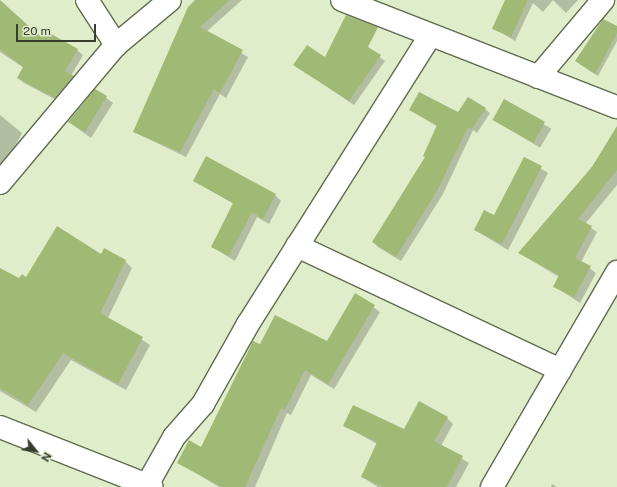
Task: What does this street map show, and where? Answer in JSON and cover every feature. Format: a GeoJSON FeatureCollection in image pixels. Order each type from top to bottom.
{"type":"FeatureCollection","features":[{"type":"Feature","properties":{"kind":"street"},"geometry":{"type":"LineString","coordinates":[[86,0],[116,45]]}},
{"type":"Feature","properties":{"kind":"street"},"geometry":{"type":"LineString","coordinates":[[0,183],[116,45],[170,0]]}},
{"type":"Feature","properties":{"kind":"street"},"geometry":{"type":"LineString","coordinates":[[342,0],[430,36],[617,107]]}},
{"type":"Feature","properties":{"kind":"street"},"geometry":{"type":"LineString","coordinates":[[538,77],[602,0]]}},
{"type":"Feature","properties":{"kind":"street"},"geometry":{"type":"LineString","coordinates":[[0,426],[149,486],[174,437],[203,404],[297,246],[430,36]]}},
{"type":"Feature","properties":{"kind":"street"},"geometry":{"type":"LineString","coordinates":[[297,246],[560,370]]}},
{"type":"Feature","properties":{"kind":"street"},"geometry":{"type":"LineString","coordinates":[[492,487],[617,272]]}},
{"type":"Feature","properties":{"kind":"building"},"geometry":{"type":"Polygon","coordinates":[[[0,0],[40,36],[44,30],[78,49],[65,71],[74,76],[55,98],[17,78],[23,67],[0,49],[0,0]]]}},
{"type":"Feature","properties":{"kind":"building"},"geometry":{"type":"Polygon","coordinates":[[[195,0],[230,0],[200,27],[243,50],[220,93],[214,89],[180,152],[133,132],[188,7],[195,0]]]}},
{"type":"Feature","properties":{"kind":"building"},"geometry":{"type":"Polygon","coordinates":[[[505,0],[528,0],[511,37],[492,29],[505,0]]]}},
{"type":"Feature","properties":{"kind":"building"},"geometry":{"type":"Polygon","coordinates":[[[346,15],[378,27],[368,47],[381,55],[349,101],[293,65],[307,45],[325,57],[346,15]]]}},
{"type":"Feature","properties":{"kind":"building"},"geometry":{"type":"Polygon","coordinates":[[[603,19],[617,26],[617,33],[595,74],[575,61],[603,19]]]}},
{"type":"Feature","properties":{"kind":"building"},"geometry":{"type":"Polygon","coordinates":[[[95,89],[107,96],[85,132],[68,122],[95,89]]]}},
{"type":"Feature","properties":{"kind":"building"},"geometry":{"type":"Polygon","coordinates":[[[419,92],[458,112],[468,97],[486,108],[472,129],[468,127],[438,189],[396,257],[372,242],[425,157],[423,156],[437,125],[409,110],[419,92]]]}},
{"type":"Feature","properties":{"kind":"building"},"geometry":{"type":"Polygon","coordinates":[[[504,99],[545,122],[533,143],[492,120],[504,99]]]}},
{"type":"Feature","properties":{"kind":"building"},"geometry":{"type":"Polygon","coordinates":[[[617,126],[617,170],[578,219],[592,226],[575,258],[591,266],[574,297],[553,287],[559,275],[518,253],[592,167],[617,126]]]}},
{"type":"Feature","properties":{"kind":"building"},"geometry":{"type":"Polygon","coordinates":[[[206,156],[276,194],[263,219],[252,212],[229,256],[211,247],[233,203],[193,181],[206,156]]]}},
{"type":"Feature","properties":{"kind":"building"},"geometry":{"type":"Polygon","coordinates":[[[524,157],[542,166],[502,244],[474,230],[484,210],[494,215],[524,157]]]}},
{"type":"Feature","properties":{"kind":"building"},"geometry":{"type":"Polygon","coordinates":[[[57,226],[101,254],[104,248],[126,260],[100,313],[143,337],[118,384],[63,353],[28,405],[0,388],[0,268],[19,278],[22,274],[26,277],[57,226]]]}},
{"type":"Feature","properties":{"kind":"building"},"geometry":{"type":"Polygon","coordinates":[[[355,293],[375,305],[328,384],[305,370],[285,410],[281,408],[245,487],[222,487],[177,463],[189,440],[201,447],[253,341],[260,344],[275,315],[327,341],[355,293]]]}},
{"type":"Feature","properties":{"kind":"building"},"geometry":{"type":"Polygon","coordinates":[[[419,401],[448,417],[434,441],[463,456],[447,487],[384,487],[361,477],[377,442],[343,426],[353,405],[404,429],[419,401]]]}}]}
